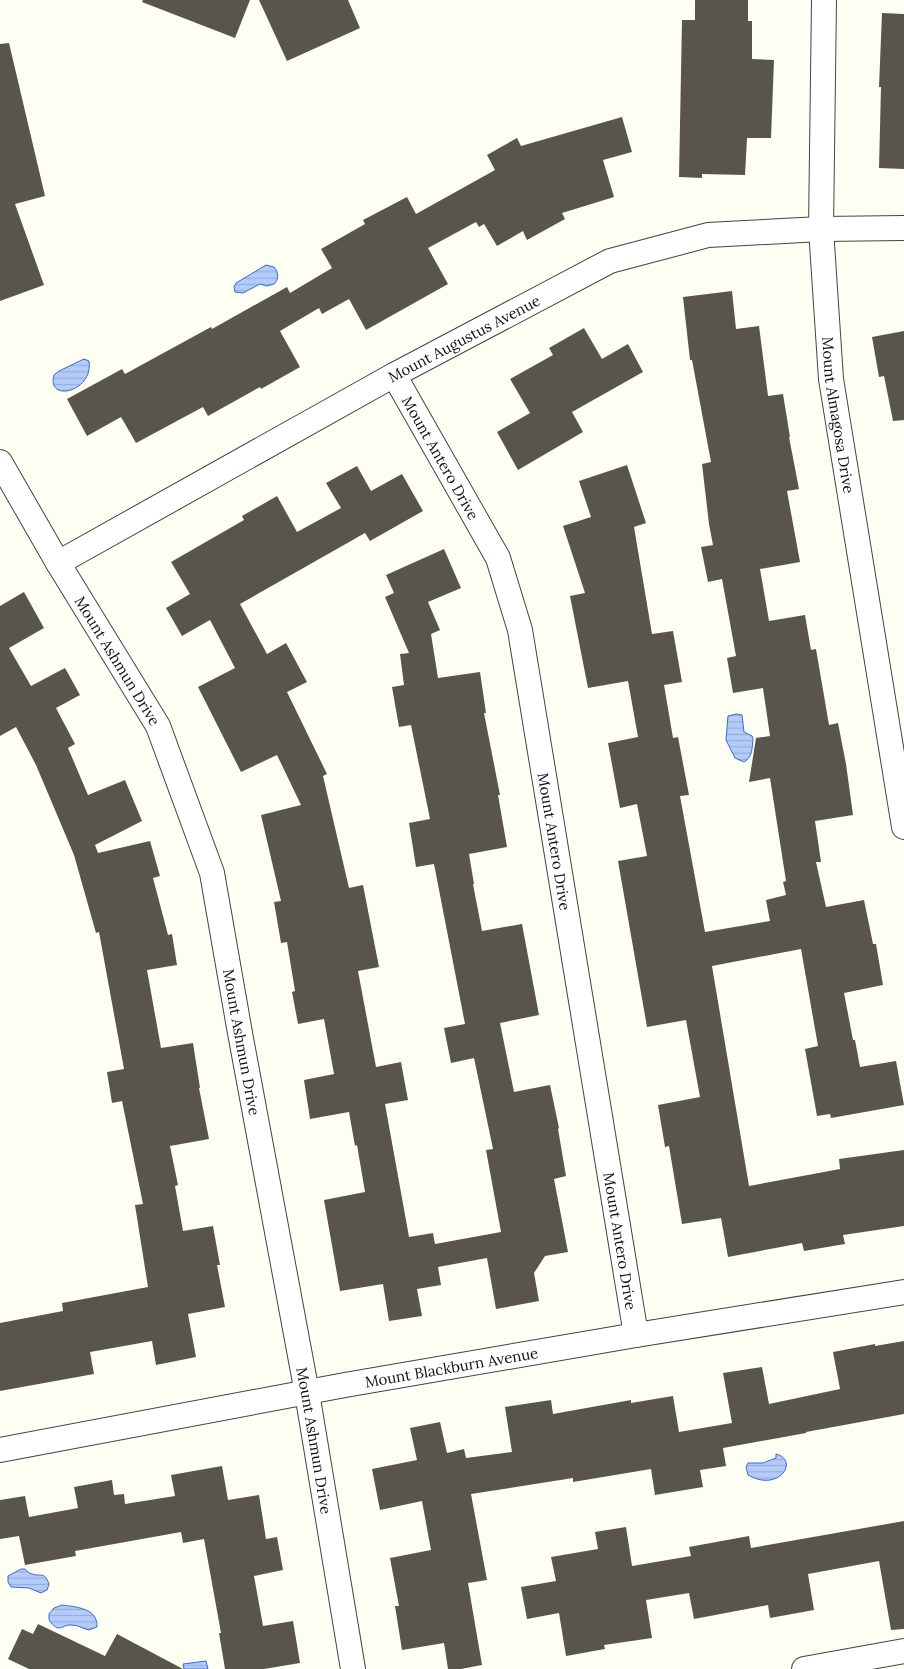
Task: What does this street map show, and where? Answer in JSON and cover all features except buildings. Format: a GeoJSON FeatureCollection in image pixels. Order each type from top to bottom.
{"type":"FeatureCollection","features":[{"type":"Feature","properties":{"kind":"street","name":"Mount Almagosa Drive"},"geometry":{"type":"LineString","coordinates":[[824,0],[821,229],[831,380],[904,826]]}},
{"type":"Feature","properties":{"kind":"street","name":"Mount Augustus Avenue"},"geometry":{"type":"LineString","coordinates":[[58,563],[394,375],[610,261],[708,235],[821,229],[904,228]]}},
{"type":"Feature","properties":{"kind":"street","name":"Mount Antero Drive"},"geometry":{"type":"LineString","coordinates":[[394,375],[498,558],[520,630],[636,1336]]}},
{"type":"Feature","properties":{"kind":"street","name":"Mount Ashmun Drive"},"geometry":{"type":"LineString","coordinates":[[0,462],[58,563],[158,726],[212,873],[307,1393],[353,1669]]}},
{"type":"Feature","properties":{"kind":"street","name":"Mount Blackburn Avenue"},"geometry":{"type":"LineString","coordinates":[[0,1450],[307,1393],[904,1292]]}},
{"type":"Feature","properties":{"kind":"street"},"geometry":{"type":"LineString","coordinates":[[804,1669],[904,1651]]}},
{"type":"Feature","properties":{"kind":"water"},"geometry":{"type":"Polygon","coordinates":[[[266,265],[274,267],[277,271],[278,278],[274,284],[267,286],[260,284],[243,293],[235,292],[234,287],[236,283],[266,265]]]}},
{"type":"Feature","properties":{"kind":"water"},"geometry":{"type":"Polygon","coordinates":[[[84,359],[89,361],[89,372],[85,380],[70,390],[63,391],[57,389],[53,384],[54,375],[84,359]]]}},
{"type":"Feature","properties":{"kind":"water"},"geometry":{"type":"Polygon","coordinates":[[[742,715],[744,732],[753,738],[751,755],[744,762],[735,758],[726,740],[728,716],[742,715]]]}},
{"type":"Feature","properties":{"kind":"water"},"geometry":{"type":"Polygon","coordinates":[[[776,1454],[783,1457],[786,1462],[783,1474],[769,1480],[759,1480],[748,1475],[746,1467],[748,1463],[763,1463],[776,1458],[776,1454]]]}},
{"type":"Feature","properties":{"kind":"water"},"geometry":{"type":"Polygon","coordinates":[[[21,1569],[25,1569],[31,1574],[44,1576],[49,1584],[47,1590],[41,1593],[29,1588],[11,1587],[8,1582],[8,1576],[21,1569]]]}},
{"type":"Feature","properties":{"kind":"water"},"geometry":{"type":"Polygon","coordinates":[[[62,1605],[90,1612],[94,1616],[97,1627],[89,1630],[74,1625],[56,1627],[49,1620],[49,1614],[54,1608],[62,1605]]]}},
{"type":"Feature","properties":{"kind":"water"},"geometry":{"type":"Polygon","coordinates":[[[206,1661],[208,1669],[184,1669],[183,1664],[206,1661]]]}}]}
